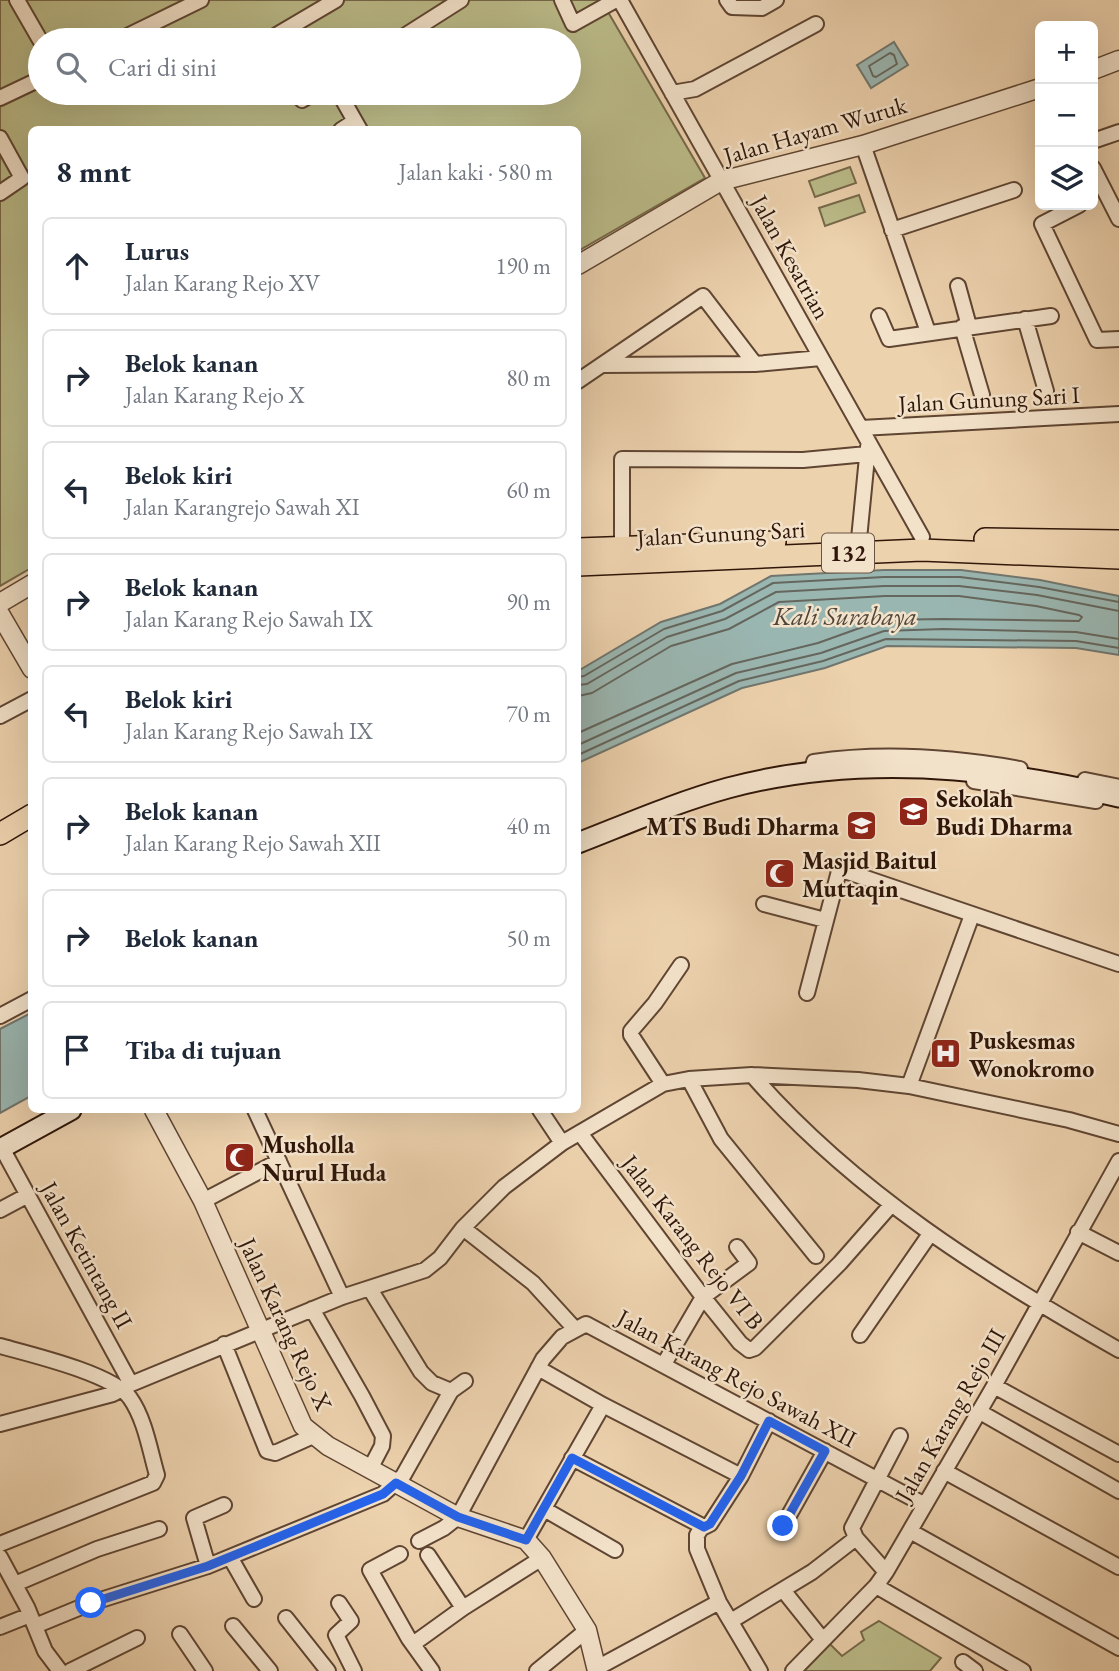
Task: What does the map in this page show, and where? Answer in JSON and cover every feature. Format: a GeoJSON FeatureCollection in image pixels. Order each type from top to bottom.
{"type":"FeatureCollection","features":[{"type":"Feature","properties":{"kind":"main road","name":"Jalan Gunung Sari"},"geometry":{"type":"LineString","coordinates":[[581,565],[859,540],[922,537],[1119,541]]}},
{"type":"Feature","properties":{"kind":"main road","name":"Jalan Gunung Sari"},"geometry":{"type":"LineString","coordinates":[[581,549],[922,550],[1119,558]]}},
{"type":"Feature","properties":{"kind":"main road"},"geometry":{"type":"LineString","coordinates":[[581,841],[715,792],[763,780],[838,769],[935,769],[1006,776],[1119,797]]}},
{"type":"Feature","properties":{"kind":"main road"},"geometry":{"type":"LineString","coordinates":[[0,818],[28,803]]}},
{"type":"Feature","properties":{"kind":"main road"},"geometry":{"type":"LineString","coordinates":[[0,834],[28,817]]}},
{"type":"Feature","properties":{"kind":"main road"},"geometry":{"type":"LineString","coordinates":[[1,1148],[65,1113]]}},
{"type":"Feature","properties":{"kind":"street"},"geometry":{"type":"LineString","coordinates":[[17,0],[33,28]]}},
{"type":"Feature","properties":{"kind":"street"},"geometry":{"type":"LineString","coordinates":[[144,28],[201,0]]}},
{"type":"Feature","properties":{"kind":"street"},"geometry":{"type":"LineString","coordinates":[[288,28],[336,0]]}},
{"type":"Feature","properties":{"kind":"street"},"geometry":{"type":"LineString","coordinates":[[417,28],[461,0]]}},
{"type":"Feature","properties":{"kind":"street"},"geometry":{"type":"LineString","coordinates":[[562,0],[573,24],[618,0]]}},
{"type":"Feature","properties":{"kind":"street","name":"Jalan Kesatrian"},"geometry":{"type":"LineString","coordinates":[[618,0],[861,428],[868,448],[922,537]]}},
{"type":"Feature","properties":{"kind":"street"},"geometry":{"type":"LineString","coordinates":[[727,0],[732,7],[761,8],[776,0]]}},
{"type":"Feature","properties":{"kind":"street"},"geometry":{"type":"LineString","coordinates":[[672,93],[695,89],[817,24]]}},
{"type":"Feature","properties":{"kind":"street"},"geometry":{"type":"LineString","coordinates":[[1098,68],[1119,61]]}},
{"type":"Feature","properties":{"kind":"street"},"geometry":{"type":"LineString","coordinates":[[0,98],[28,85]]}},
{"type":"Feature","properties":{"kind":"street","name":"Jalan Hayam Wuruk"},"geometry":{"type":"LineString","coordinates":[[581,263],[722,181],[863,145],[1035,90]]}},
{"type":"Feature","properties":{"kind":"street"},"geometry":{"type":"LineString","coordinates":[[346,105],[357,125]]}},
{"type":"Feature","properties":{"kind":"street"},"geometry":{"type":"LineString","coordinates":[[1098,139],[1119,132]]}},
{"type":"Feature","properties":{"kind":"street"},"geometry":{"type":"LineString","coordinates":[[0,138],[22,178],[0,193]]}},
{"type":"Feature","properties":{"kind":"street"},"geometry":{"type":"LineString","coordinates":[[863,145],[928,332]]}},
{"type":"Feature","properties":{"kind":"street"},"geometry":{"type":"LineString","coordinates":[[892,230],[1014,190]]}},
{"type":"Feature","properties":{"kind":"street"},"geometry":{"type":"LineString","coordinates":[[1098,195],[1119,219]]}},
{"type":"Feature","properties":{"kind":"street"},"geometry":{"type":"LineString","coordinates":[[1069,210],[1042,224],[1097,340],[1119,339]]}},
{"type":"Feature","properties":{"kind":"street"},"geometry":{"type":"LineString","coordinates":[[958,286],[982,394]]}},
{"type":"Feature","properties":{"kind":"street"},"geometry":{"type":"LineString","coordinates":[[581,379],[703,296],[755,364]]}},
{"type":"Feature","properties":{"kind":"street"},"geometry":{"type":"LineString","coordinates":[[879,316],[889,339],[1051,316]]}},
{"type":"Feature","properties":{"kind":"street"},"geometry":{"type":"LineString","coordinates":[[1025,319],[1046,391]]}},
{"type":"Feature","properties":{"kind":"street"},"geometry":{"type":"LineString","coordinates":[[601,365],[755,364],[821,358]]}},
{"type":"Feature","properties":{"kind":"street","name":"Jalan Gunung Sari I"},"geometry":{"type":"LineString","coordinates":[[861,428],[1119,414]]}},
{"type":"Feature","properties":{"kind":"street"},"geometry":{"type":"LineString","coordinates":[[622,547],[622,459],[803,460],[868,448],[859,540]]}},
{"type":"Feature","properties":{"kind":"street"},"geometry":{"type":"LineString","coordinates":[[0,603],[28,586]]}},
{"type":"Feature","properties":{"kind":"street"},"geometry":{"type":"LineString","coordinates":[[0,614],[28,662]]}},
{"type":"Feature","properties":{"kind":"street"},"geometry":{"type":"LineString","coordinates":[[0,716],[28,701]]}},
{"type":"Feature","properties":{"kind":"street"},"geometry":{"type":"LineString","coordinates":[[811,773],[814,762],[845,757],[958,760],[1119,787]]}},
{"type":"Feature","properties":{"kind":"street"},"geometry":{"type":"LineString","coordinates":[[918,773],[1119,805]]}},
{"type":"Feature","properties":{"kind":"street"},"geometry":{"type":"LineString","coordinates":[[807,993],[825,920],[839,871],[842,870],[1119,964]]}},
{"type":"Feature","properties":{"kind":"street"},"geometry":{"type":"LineString","coordinates":[[764,904],[825,920]]}},
{"type":"Feature","properties":{"kind":"street"},"geometry":{"type":"LineString","coordinates":[[909,1086],[972,915]]}},
{"type":"Feature","properties":{"kind":"street"},"geometry":{"type":"LineString","coordinates":[[663,1084],[631,1031],[655,1003],[681,965]]}},
{"type":"Feature","properties":{"kind":"street"},"geometry":{"type":"LineString","coordinates":[[0,1016],[28,1001]]}},
{"type":"Feature","properties":{"kind":"street"},"geometry":{"type":"LineString","coordinates":[[752,1075],[861,1182],[891,1205],[930,1234],[1038,1304],[1119,1350]]}},
{"type":"Feature","properties":{"kind":"street"},"geometry":{"type":"LineString","coordinates":[[0,1424],[113,1394],[224,1344],[342,1297],[425,1269],[440,1258],[463,1228],[557,1136],[580,1133],[663,1084],[689,1079],[752,1075],[858,1080],[909,1086],[1046,1115],[1119,1134]]}},
{"type":"Feature","properties":{"kind":"street"},"geometry":{"type":"LineString","coordinates":[[689,1079],[721,1139],[816,1256]]}},
{"type":"Feature","properties":{"kind":"street","name":"Jalan Karang Rejo X"},"geometry":{"type":"LineString","coordinates":[[156,1113],[203,1201],[298,1416],[313,1436],[458,1517],[526,1540],[542,1558],[587,1630],[597,1669]]}},
{"type":"Feature","properties":{"kind":"street"},"geometry":{"type":"LineString","coordinates":[[256,1113],[342,1297]]}},
{"type":"Feature","properties":{"kind":"street"},"geometry":{"type":"LineString","coordinates":[[542,1113],[557,1136]]}},
{"type":"Feature","properties":{"kind":"street","name":"Jalan Karang Rejo VI B"},"geometry":{"type":"LineString","coordinates":[[580,1133],[703,1297],[749,1349],[755,1348],[840,1264],[891,1205]]}},
{"type":"Feature","properties":{"kind":"street","name":"Jalan Ketintang II"},"geometry":{"type":"LineString","coordinates":[[0,1544],[155,1481],[157,1475],[127,1386],[1,1148]]}},
{"type":"Feature","properties":{"kind":"street"},"geometry":{"type":"LineString","coordinates":[[203,1201],[279,1161]]}},
{"type":"Feature","properties":{"kind":"street","name":"Jalan Karang Rejo III"},"geometry":{"type":"LineString","coordinates":[[793,1671],[876,1586],[886,1572],[994,1387],[1119,1161]]}},
{"type":"Feature","properties":{"kind":"street"},"geometry":{"type":"LineString","coordinates":[[0,1210],[28,1195]]}},
{"type":"Feature","properties":{"kind":"street"},"geometry":{"type":"LineString","coordinates":[[419,1541],[458,1517],[538,1368],[552,1347],[575,1329],[533,1283],[463,1228]]}},
{"type":"Feature","properties":{"kind":"street"},"geometry":{"type":"LineString","coordinates":[[1078,1232],[1119,1253]]}},
{"type":"Feature","properties":{"kind":"street"},"geometry":{"type":"LineString","coordinates":[[860,1335],[930,1234]]}},
{"type":"Feature","properties":{"kind":"street"},"geometry":{"type":"LineString","coordinates":[[664,1364],[703,1297],[749,1262],[737,1247]]}},
{"type":"Feature","properties":{"kind":"street"},"geometry":{"type":"LineString","coordinates":[[370,1289],[421,1372],[432,1383],[451,1391]]}},
{"type":"Feature","properties":{"kind":"street"},"geometry":{"type":"LineString","coordinates":[[312,1309],[383,1436],[382,1446],[370,1469]]}},
{"type":"Feature","properties":{"kind":"street","name":"Jalan Karang Rejo Sawah XII"},"geometry":{"type":"LineString","coordinates":[[575,1329],[586,1324],[592,1326],[925,1505]]}},
{"type":"Feature","properties":{"kind":"street"},"geometry":{"type":"LineString","coordinates":[[224,1344],[267,1451],[275,1453],[313,1436]]}},
{"type":"Feature","properties":{"kind":"street"},"geometry":{"type":"LineString","coordinates":[[0,1346],[43,1357],[127,1386]]}},
{"type":"Feature","properties":{"kind":"street"},"geometry":{"type":"LineString","coordinates":[[538,1368],[603,1405],[741,1476]]}},
{"type":"Feature","properties":{"kind":"street"},"geometry":{"type":"LineString","coordinates":[[0,1628],[33,1621],[208,1566],[383,1494],[403,1476],[451,1391],[466,1381]]}},
{"type":"Feature","properties":{"kind":"street"},"geometry":{"type":"LineString","coordinates":[[994,1387],[1119,1454]]}},
{"type":"Feature","properties":{"kind":"street"},"geometry":{"type":"LineString","coordinates":[[526,1540],[603,1405]]}},
{"type":"Feature","properties":{"kind":"street"},"geometry":{"type":"LineString","coordinates":[[979,1412],[1119,1491]]}},
{"type":"Feature","properties":{"kind":"street"},"geometry":{"type":"LineString","coordinates":[[761,1671],[719,1602],[695,1542],[702,1527],[710,1524],[741,1476],[769,1421]]}},
{"type":"Feature","properties":{"kind":"street"},"geometry":{"type":"LineString","coordinates":[[886,1572],[856,1538],[852,1526],[900,1436]]}},
{"type":"Feature","properties":{"kind":"street"},"geometry":{"type":"LineString","coordinates":[[783,1526],[825,1451]]}},
{"type":"Feature","properties":{"kind":"street"},"geometry":{"type":"LineString","coordinates":[[572,1458],[702,1527]]}},
{"type":"Feature","properties":{"kind":"street"},"geometry":{"type":"LineString","coordinates":[[944,1471],[1119,1567]]}},
{"type":"Feature","properties":{"kind":"street"},"geometry":{"type":"LineString","coordinates":[[208,1566],[194,1518],[224,1506]]}},
{"type":"Feature","properties":{"kind":"street"},"geometry":{"type":"LineString","coordinates":[[544,1509],[615,1550]]}},
{"type":"Feature","properties":{"kind":"street"},"geometry":{"type":"LineString","coordinates":[[15,1584],[97,1549],[159,1529]]}},
{"type":"Feature","properties":{"kind":"street"},"geometry":{"type":"LineString","coordinates":[[910,1531],[1119,1648]]}},
{"type":"Feature","properties":{"kind":"street"},"geometry":{"type":"LineString","coordinates":[[731,1622],[812,1572],[856,1538]]}},
{"type":"Feature","properties":{"kind":"street"},"geometry":{"type":"LineString","coordinates":[[400,1554],[370,1570],[412,1644],[432,1671]]}},
{"type":"Feature","properties":{"kind":"street"},"geometry":{"type":"LineString","coordinates":[[428,1555],[463,1608]]}},
{"type":"Feature","properties":{"kind":"street"},"geometry":{"type":"LineString","coordinates":[[0,1557],[4,1572],[15,1584],[46,1651],[60,1671]]}},
{"type":"Feature","properties":{"kind":"street"},"geometry":{"type":"LineString","coordinates":[[230,1558],[254,1599]]}},
{"type":"Feature","properties":{"kind":"street"},"geometry":{"type":"LineString","coordinates":[[412,1644],[542,1558]]}},
{"type":"Feature","properties":{"kind":"street"},"geometry":{"type":"LineString","coordinates":[[876,1586],[1023,1671]]}},
{"type":"Feature","properties":{"kind":"street"},"geometry":{"type":"LineString","coordinates":[[783,1590],[823,1640]]}},
{"type":"Feature","properties":{"kind":"street"},"geometry":{"type":"LineString","coordinates":[[597,1669],[719,1602]]}},
{"type":"Feature","properties":{"kind":"street"},"geometry":{"type":"LineString","coordinates":[[339,1604],[351,1621],[336,1634],[354,1671]]}},
{"type":"Feature","properties":{"kind":"street"},"geometry":{"type":"LineString","coordinates":[[286,1618],[328,1671]]}},
{"type":"Feature","properties":{"kind":"street"},"geometry":{"type":"LineString","coordinates":[[233,1626],[271,1671]]}},
{"type":"Feature","properties":{"kind":"street"},"geometry":{"type":"LineString","coordinates":[[537,1671],[587,1630]]}},
{"type":"Feature","properties":{"kind":"street"},"geometry":{"type":"LineString","coordinates":[[180,1634],[205,1671]]}},
{"type":"Feature","properties":{"kind":"street"},"geometry":{"type":"LineString","coordinates":[[70,1671],[137,1638]]}},
{"type":"Feature","properties":{"kind":"street"},"geometry":{"type":"LineString","coordinates":[[963,1662],[975,1671]]}},
{"type":"Feature","properties":{"kind":"green space"},"geometry":{"type":"Polygon","coordinates":[[[0,0],[601,0],[705,178],[581,249],[581,126],[28,126],[28,570],[0,586],[0,0]]]}},
{"type":"Feature","properties":{"kind":"green space"},"geometry":{"type":"Polygon","coordinates":[[[850,167],[856,183],[815,197],[809,181],[850,167]]]}},
{"type":"Feature","properties":{"kind":"green space"},"geometry":{"type":"Polygon","coordinates":[[[859,195],[865,212],[825,226],[819,208],[859,195]]]}},
{"type":"Feature","properties":{"kind":"green space"},"geometry":{"type":"Polygon","coordinates":[[[879,1621],[941,1658],[930,1671],[798,1671],[830,1644],[842,1656],[864,1640],[861,1632],[879,1621]]]}},
{"type":"Feature","properties":{"kind":"water"},"geometry":{"type":"Polygon","coordinates":[[[894,42],[908,65],[871,88],[857,65],[894,42]]]}},
{"type":"Feature","properties":{"kind":"water","name":"Kali Surabaya"},"geometry":{"type":"Polygon","coordinates":[[[884,570],[961,570],[1040,580],[1119,596],[1119,655],[1076,648],[887,646],[825,668],[742,688],[581,762],[581,669],[661,622],[720,604],[771,576],[884,570]]]}},
{"type":"Feature","properties":{"kind":"water"},"geometry":{"type":"Polygon","coordinates":[[[28,1015],[28,1098],[0,1113],[0,1029],[28,1015]]]}},
{"type":"Feature","properties":{"kind":"place","name":"Sekolah Budi Dharma"},"geometry":{"type":"Point","coordinates":[913,812]}},
{"type":"Feature","properties":{"kind":"place","name":"MTS Budi Dharma"},"geometry":{"type":"Point","coordinates":[862,826]}},
{"type":"Feature","properties":{"kind":"place","name":"Masjid Baitul Muttaqin"},"geometry":{"type":"Point","coordinates":[779,874]}},
{"type":"Feature","properties":{"kind":"place","name":"Puskesmas Wonokromo"},"geometry":{"type":"Point","coordinates":[946,1054]}},
{"type":"Feature","properties":{"kind":"place","name":"Musholla Nurul Huda"},"geometry":{"type":"Point","coordinates":[239,1158]}},
{"type":"Feature","properties":{"kind":"route"},"geometry":{"type":"LineString","coordinates":[[91,1603],[208,1566],[383,1494],[396,1483],[458,1517],[526,1540],[572,1458],[702,1527],[708,1526],[741,1476],[769,1421],[825,1451],[783,1526]]}}]}
